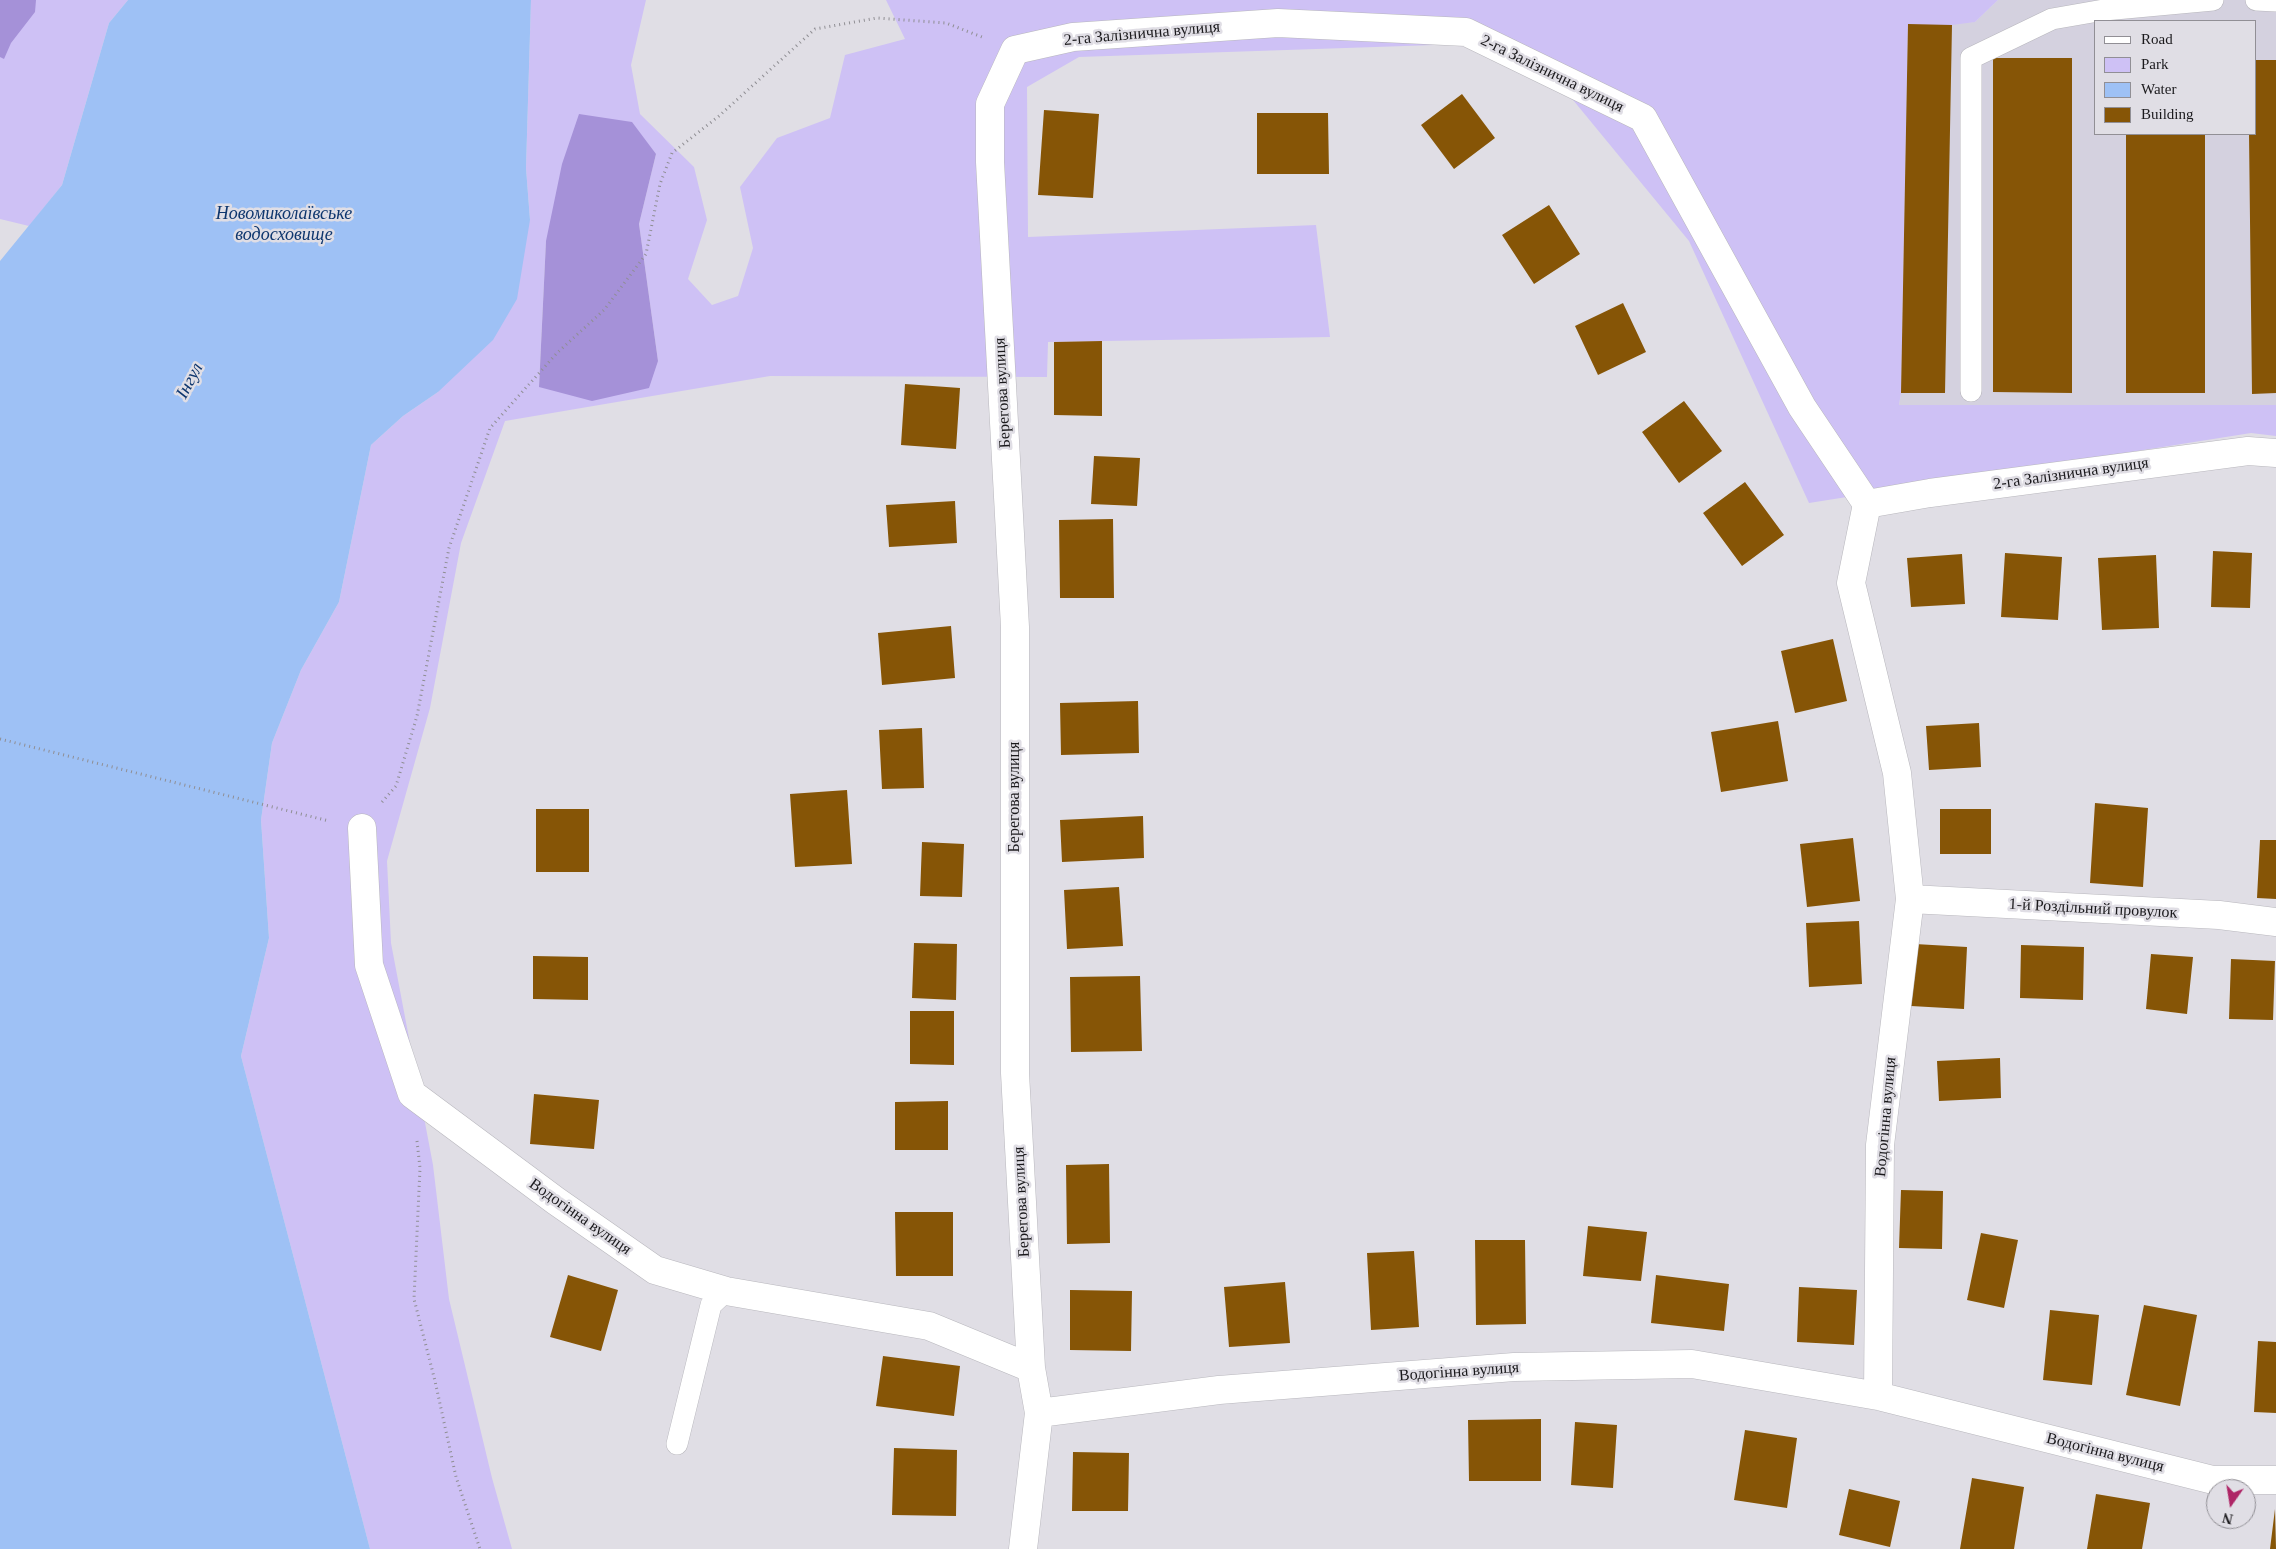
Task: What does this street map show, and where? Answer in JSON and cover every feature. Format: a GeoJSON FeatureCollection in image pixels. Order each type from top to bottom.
{"type":"FeatureCollection","features":[{"type":"Feature","properties":{"kind":"street","name":"2-га Залізнична вулиця"},"geometry":{"type":"LineString","coordinates":[[1015,50],[1073,37],[1278,22],[1466,32],[1643,118],[1802,407],[1867,504],[1940,492],[2248,451],[2276,453]]}},
{"type":"Feature","properties":{"kind":"street","name":"Берегова вулиця"},"geometry":{"type":"LineString","coordinates":[[1015,50],[990,104],[990,153],[1015,627],[1015,1072],[1031,1368],[1039,1413],[1023,1549]]}},
{"type":"Feature","properties":{"kind":"street"},"geometry":{"type":"LineString","coordinates":[[1867,504],[1851,583],[1897,772],[1910,899]]}},
{"type":"Feature","properties":{"kind":"street"},"geometry":{"type":"LineString","coordinates":[[362,828],[369,966],[412,1094]]}},
{"type":"Feature","properties":{"kind":"street","name":"Водогінна вулиця"},"geometry":{"type":"LineString","coordinates":[[1878,1396],[1880,1145],[1910,899]]}},
{"type":"Feature","properties":{"kind":"street","name":"1-й Роздільний провулок"},"geometry":{"type":"LineString","coordinates":[[1910,899],[2219,915],[2276,922]]}},
{"type":"Feature","properties":{"kind":"street","name":"Водогінна вулиця"},"geometry":{"type":"LineString","coordinates":[[412,1094],[556,1201],[655,1270],[726,1291],[929,1326],[1031,1368]]}},
{"type":"Feature","properties":{"kind":"street","name":"Водогінна вулиця"},"geometry":{"type":"LineString","coordinates":[[1039,1413],[1219,1390],[1514,1367],[1692,1364],[1878,1396],[2213,1480],[2276,1480]]}},
{"type":"Feature","properties":{"kind":"lane"},"geometry":{"type":"LineString","coordinates":[[1971,391],[1971,58],[2052,18],[2104,10],[2213,0]]}},
{"type":"Feature","properties":{"kind":"lane"},"geometry":{"type":"LineString","coordinates":[[2256,0],[2276,1]]}},
{"type":"Feature","properties":{"kind":"lane"},"geometry":{"type":"LineString","coordinates":[[677,1444],[711,1305],[726,1291]]}},
{"type":"Feature","properties":{"kind":"path"},"geometry":{"type":"LineString","coordinates":[[0,739],[317,819],[362,828],[396,786],[417,716],[449,548],[490,428],[557,353],[604,310],[646,254],[660,184],[672,153],[719,116],[814,29],[877,18],[946,23],[1015,50]]}},
{"type":"Feature","properties":{"kind":"path"},"geometry":{"type":"LineString","coordinates":[[412,1094],[420,1168],[414,1299],[435,1381],[456,1477],[480,1549]]}},
{"type":"Feature","properties":{"kind":"shaded area"},"geometry":{"type":"Polygon","coordinates":[[[0,0],[36,0],[35,12],[11,43],[4,59],[0,57],[0,0]]]}},
{"type":"Feature","properties":{"kind":"shaded area"},"geometry":{"type":"Polygon","coordinates":[[[1998,0],[2276,0],[2276,405],[1899,405],[1901,393],[1908,24],[1975,22],[1998,0]]]}},
{"type":"Feature","properties":{"kind":"shaded area"},"geometry":{"type":"Polygon","coordinates":[[[579,114],[632,122],[656,154],[639,224],[658,361],[649,388],[592,401],[539,387],[546,241],[562,164],[579,114]]]}},
{"type":"Feature","properties":{"kind":"green space"},"geometry":{"type":"Polygon","coordinates":[[[0,0],[128,0],[109,23],[62,185],[29,226],[0,219],[0,0]]]}},
{"type":"Feature","properties":{"kind":"green space"},"geometry":{"type":"Polygon","coordinates":[[[531,0],[646,0],[631,65],[640,114],[694,167],[707,220],[688,279],[712,305],[738,296],[753,248],[740,187],[777,138],[830,118],[845,55],[905,39],[886,0],[1998,0],[1975,22],[1952,25],[1908,25],[1901,393],[1899,405],[2276,405],[2276,436],[2251,433],[1809,503],[1689,241],[1564,89],[1464,44],[1079,57],[1027,87],[1028,237],[1316,225],[1330,337],[1048,342],[1047,377],[770,376],[505,421],[461,543],[430,708],[387,861],[391,943],[433,1165],[449,1299],[492,1478],[512,1549],[370,1549],[241,1056],[269,938],[261,820],[272,743],[301,670],[339,602],[371,445],[403,416],[438,392],[530,220],[526,168],[531,0]],[[656,154],[546,241],[539,386],[658,361],[639,224],[656,154]]]}},
{"type":"Feature","properties":{"kind":"water","name":"Новомиколаївське водосховище"},"geometry":{"type":"Polygon","coordinates":[[[128,0],[531,0],[526,168],[530,220],[517,299],[493,340],[438,392],[403,416],[371,445],[339,602],[301,670],[272,743],[261,820],[269,938],[241,1056],[370,1549],[0,1549],[0,261],[62,185],[109,23],[128,0]]]}},
{"type":"Feature","properties":{"kind":"building"},"geometry":{"type":"Polygon","coordinates":[[[1908,24],[1952,25],[1945,393],[1901,393],[1908,24]]]}},
{"type":"Feature","properties":{"kind":"building"},"geometry":{"type":"Polygon","coordinates":[[[1993,58],[2072,58],[2072,393],[1993,392],[1993,58]]]}},
{"type":"Feature","properties":{"kind":"building"},"geometry":{"type":"Polygon","coordinates":[[[2256,60],[2276,60],[2276,393],[2252,394],[2249,135],[2256,135],[2256,60]]]}},
{"type":"Feature","properties":{"kind":"building"},"geometry":{"type":"Polygon","coordinates":[[[1462,94],[1495,138],[1454,169],[1421,125],[1462,94]]]}},
{"type":"Feature","properties":{"kind":"building"},"geometry":{"type":"Polygon","coordinates":[[[1044,110],[1099,114],[1093,198],[1038,195],[1044,110]]]}},
{"type":"Feature","properties":{"kind":"building"},"geometry":{"type":"Polygon","coordinates":[[[1257,113],[1328,113],[1329,174],[1257,174],[1257,113]]]}},
{"type":"Feature","properties":{"kind":"building"},"geometry":{"type":"Polygon","coordinates":[[[2126,135],[2205,135],[2205,393],[2126,393],[2126,135]]]}},
{"type":"Feature","properties":{"kind":"building"},"geometry":{"type":"Polygon","coordinates":[[[1549,205],[1580,254],[1534,284],[1502,235],[1549,205]]]}},
{"type":"Feature","properties":{"kind":"building"},"geometry":{"type":"Polygon","coordinates":[[[1623,303],[1646,352],[1598,375],[1575,326],[1623,303]]]}},
{"type":"Feature","properties":{"kind":"building"},"geometry":{"type":"Polygon","coordinates":[[[1102,341],[1102,416],[1054,415],[1054,342],[1102,341]]]}},
{"type":"Feature","properties":{"kind":"building"},"geometry":{"type":"Polygon","coordinates":[[[905,384],[960,388],[956,449],[901,445],[905,384]]]}},
{"type":"Feature","properties":{"kind":"building"},"geometry":{"type":"Polygon","coordinates":[[[1684,401],[1722,451],[1679,483],[1642,432],[1684,401]]]}},
{"type":"Feature","properties":{"kind":"building"},"geometry":{"type":"Polygon","coordinates":[[[1094,456],[1140,458],[1137,506],[1091,504],[1094,456]]]}},
{"type":"Feature","properties":{"kind":"building"},"geometry":{"type":"Polygon","coordinates":[[[1745,482],[1784,535],[1742,566],[1703,513],[1745,482]]]}},
{"type":"Feature","properties":{"kind":"building"},"geometry":{"type":"Polygon","coordinates":[[[955,501],[957,543],[889,547],[886,505],[955,501]]]}},
{"type":"Feature","properties":{"kind":"building"},"geometry":{"type":"Polygon","coordinates":[[[1113,519],[1114,598],[1060,598],[1059,520],[1113,519]]]}},
{"type":"Feature","properties":{"kind":"building"},"geometry":{"type":"Polygon","coordinates":[[[2213,551],[2252,553],[2250,608],[2211,607],[2213,551]]]}},
{"type":"Feature","properties":{"kind":"building"},"geometry":{"type":"Polygon","coordinates":[[[2005,553],[2062,557],[2058,620],[2001,617],[2005,553]]]}},
{"type":"Feature","properties":{"kind":"building"},"geometry":{"type":"Polygon","coordinates":[[[1962,554],[1965,604],[1911,607],[1907,558],[1962,554]]]}},
{"type":"Feature","properties":{"kind":"building"},"geometry":{"type":"Polygon","coordinates":[[[2156,555],[2159,628],[2102,630],[2098,558],[2156,555]]]}},
{"type":"Feature","properties":{"kind":"building"},"geometry":{"type":"Polygon","coordinates":[[[951,626],[955,678],[882,685],[878,633],[951,626]]]}},
{"type":"Feature","properties":{"kind":"building"},"geometry":{"type":"Polygon","coordinates":[[[1833,639],[1847,701],[1795,713],[1781,651],[1833,639]]]}},
{"type":"Feature","properties":{"kind":"building"},"geometry":{"type":"Polygon","coordinates":[[[1138,701],[1139,753],[1061,755],[1060,703],[1138,701]]]}},
{"type":"Feature","properties":{"kind":"building"},"geometry":{"type":"Polygon","coordinates":[[[1778,721],[1788,781],[1721,792],[1711,732],[1778,721]]]}},
{"type":"Feature","properties":{"kind":"building"},"geometry":{"type":"Polygon","coordinates":[[[1979,723],[1981,767],[1929,770],[1926,726],[1979,723]]]}},
{"type":"Feature","properties":{"kind":"building"},"geometry":{"type":"Polygon","coordinates":[[[922,728],[924,788],[882,789],[879,730],[922,728]]]}},
{"type":"Feature","properties":{"kind":"building"},"geometry":{"type":"Polygon","coordinates":[[[847,790],[852,864],[795,867],[790,794],[847,790]]]}},
{"type":"Feature","properties":{"kind":"building"},"geometry":{"type":"Polygon","coordinates":[[[2095,803],[2148,808],[2143,887],[2090,883],[2095,803]]]}},
{"type":"Feature","properties":{"kind":"building"},"geometry":{"type":"Polygon","coordinates":[[[536,809],[589,809],[589,872],[536,872],[536,809]]]}},
{"type":"Feature","properties":{"kind":"building"},"geometry":{"type":"Polygon","coordinates":[[[1940,809],[1991,809],[1991,854],[1940,854],[1940,809]]]}},
{"type":"Feature","properties":{"kind":"building"},"geometry":{"type":"Polygon","coordinates":[[[1143,816],[1144,858],[1062,862],[1060,820],[1143,816]]]}},
{"type":"Feature","properties":{"kind":"building"},"geometry":{"type":"Polygon","coordinates":[[[1853,838],[1860,901],[1807,907],[1800,844],[1853,838]]]}},
{"type":"Feature","properties":{"kind":"building"},"geometry":{"type":"Polygon","coordinates":[[[2260,840],[2276,840],[2276,899],[2257,898],[2260,840]]]}},
{"type":"Feature","properties":{"kind":"building"},"geometry":{"type":"Polygon","coordinates":[[[922,842],[964,844],[962,897],[920,896],[922,842]]]}},
{"type":"Feature","properties":{"kind":"building"},"geometry":{"type":"Polygon","coordinates":[[[1119,887],[1123,946],[1067,949],[1064,890],[1119,887]]]}},
{"type":"Feature","properties":{"kind":"building"},"geometry":{"type":"Polygon","coordinates":[[[1859,921],[1862,984],[1809,987],[1806,923],[1859,921]]]}},
{"type":"Feature","properties":{"kind":"building"},"geometry":{"type":"Polygon","coordinates":[[[914,943],[957,944],[956,1000],[912,998],[914,943]]]}},
{"type":"Feature","properties":{"kind":"building"},"geometry":{"type":"Polygon","coordinates":[[[1915,944],[1967,947],[1964,1009],[1911,1006],[1915,944]]]}},
{"type":"Feature","properties":{"kind":"building"},"geometry":{"type":"Polygon","coordinates":[[[2021,945],[2084,947],[2083,1000],[2020,998],[2021,945]]]}},
{"type":"Feature","properties":{"kind":"building"},"geometry":{"type":"Polygon","coordinates":[[[2151,954],[2193,957],[2187,1014],[2146,1009],[2151,954]]]}},
{"type":"Feature","properties":{"kind":"building"},"geometry":{"type":"Polygon","coordinates":[[[533,956],[588,957],[588,1000],[533,999],[533,956]]]}},
{"type":"Feature","properties":{"kind":"building"},"geometry":{"type":"Polygon","coordinates":[[[2231,959],[2275,961],[2273,1020],[2229,1019],[2231,959]]]}},
{"type":"Feature","properties":{"kind":"building"},"geometry":{"type":"Polygon","coordinates":[[[1140,976],[1142,1051],[1071,1052],[1070,977],[1140,976]]]}},
{"type":"Feature","properties":{"kind":"building"},"geometry":{"type":"Polygon","coordinates":[[[910,1011],[954,1011],[954,1065],[910,1064],[910,1011]]]}},
{"type":"Feature","properties":{"kind":"building"},"geometry":{"type":"Polygon","coordinates":[[[2000,1058],[2001,1098],[1939,1101],[1937,1061],[2000,1058]]]}},
{"type":"Feature","properties":{"kind":"building"},"geometry":{"type":"Polygon","coordinates":[[[534,1094],[599,1100],[594,1149],[530,1144],[534,1094]]]}},
{"type":"Feature","properties":{"kind":"building"},"geometry":{"type":"Polygon","coordinates":[[[948,1101],[948,1150],[895,1150],[895,1102],[948,1101]]]}},
{"type":"Feature","properties":{"kind":"building"},"geometry":{"type":"Polygon","coordinates":[[[1109,1164],[1110,1243],[1067,1244],[1066,1165],[1109,1164]]]}},
{"type":"Feature","properties":{"kind":"building"},"geometry":{"type":"Polygon","coordinates":[[[1901,1190],[1943,1191],[1942,1249],[1899,1248],[1901,1190]]]}},
{"type":"Feature","properties":{"kind":"building"},"geometry":{"type":"Polygon","coordinates":[[[895,1212],[953,1212],[953,1276],[896,1276],[895,1212]]]}},
{"type":"Feature","properties":{"kind":"building"},"geometry":{"type":"Polygon","coordinates":[[[1588,1226],[1647,1232],[1641,1281],[1583,1276],[1588,1226]]]}},
{"type":"Feature","properties":{"kind":"building"},"geometry":{"type":"Polygon","coordinates":[[[1981,1233],[2018,1240],[2004,1308],[1967,1300],[1981,1233]]]}},
{"type":"Feature","properties":{"kind":"building"},"geometry":{"type":"Polygon","coordinates":[[[1475,1240],[1525,1240],[1526,1324],[1476,1325],[1475,1240]]]}},
{"type":"Feature","properties":{"kind":"building"},"geometry":{"type":"Polygon","coordinates":[[[1414,1251],[1419,1327],[1371,1330],[1367,1253],[1414,1251]]]}},
{"type":"Feature","properties":{"kind":"building"},"geometry":{"type":"Polygon","coordinates":[[[568,1275],[618,1290],[601,1351],[550,1337],[568,1275]]]}},
{"type":"Feature","properties":{"kind":"building"},"geometry":{"type":"Polygon","coordinates":[[[1656,1275],[1729,1284],[1724,1331],[1651,1323],[1656,1275]]]}},
{"type":"Feature","properties":{"kind":"building"},"geometry":{"type":"Polygon","coordinates":[[[1285,1282],[1290,1343],[1229,1347],[1224,1287],[1285,1282]]]}},
{"type":"Feature","properties":{"kind":"building"},"geometry":{"type":"Polygon","coordinates":[[[1799,1287],[1857,1290],[1854,1345],[1797,1342],[1799,1287]]]}},
{"type":"Feature","properties":{"kind":"building"},"geometry":{"type":"Polygon","coordinates":[[[1070,1290],[1132,1291],[1131,1351],[1070,1350],[1070,1290]]]}},
{"type":"Feature","properties":{"kind":"building"},"geometry":{"type":"Polygon","coordinates":[[[2144,1305],[2197,1315],[2180,1406],[2126,1395],[2144,1305]]]}},
{"type":"Feature","properties":{"kind":"building"},"geometry":{"type":"Polygon","coordinates":[[[2050,1310],[2099,1315],[2092,1385],[2043,1380],[2050,1310]]]}},
{"type":"Feature","properties":{"kind":"building"},"geometry":{"type":"Polygon","coordinates":[[[2258,1341],[2276,1342],[2276,1413],[2254,1412],[2258,1341]]]}},
{"type":"Feature","properties":{"kind":"building"},"geometry":{"type":"Polygon","coordinates":[[[883,1356],[960,1366],[954,1416],[876,1406],[883,1356]]]}},
{"type":"Feature","properties":{"kind":"building"},"geometry":{"type":"Polygon","coordinates":[[[1541,1419],[1541,1481],[1469,1481],[1468,1420],[1541,1419]]]}},
{"type":"Feature","properties":{"kind":"building"},"geometry":{"type":"Polygon","coordinates":[[[1575,1422],[1617,1425],[1613,1488],[1571,1485],[1575,1422]]]}},
{"type":"Feature","properties":{"kind":"building"},"geometry":{"type":"Polygon","coordinates":[[[1745,1430],[1797,1438],[1787,1508],[1734,1500],[1745,1430]]]}},
{"type":"Feature","properties":{"kind":"building"},"geometry":{"type":"Polygon","coordinates":[[[894,1448],[957,1450],[956,1516],[892,1515],[894,1448]]]}},
{"type":"Feature","properties":{"kind":"building"},"geometry":{"type":"Polygon","coordinates":[[[1073,1452],[1129,1453],[1128,1511],[1072,1511],[1073,1452]]]}},
{"type":"Feature","properties":{"kind":"building"},"geometry":{"type":"Polygon","coordinates":[[[1972,1478],[2024,1487],[2014,1549],[1960,1549],[1972,1478]]]}},
{"type":"Feature","properties":{"kind":"building"},"geometry":{"type":"Polygon","coordinates":[[[1849,1489],[1900,1501],[1890,1547],[1839,1535],[1849,1489]]]}},
{"type":"Feature","properties":{"kind":"building"},"geometry":{"type":"Polygon","coordinates":[[[2096,1494],[2150,1503],[2142,1549],[2087,1549],[2096,1494]]]}},
{"type":"Feature","properties":{"kind":"building"},"geometry":{"type":"Polygon","coordinates":[[[2275,1509],[2276,1549],[2270,1549],[2275,1509]]]}},
{"type":"Feature","properties":{"kind":"water label","name":"Інгул"},"geometry":{"type":"Point","coordinates":[190,381]}}]}
